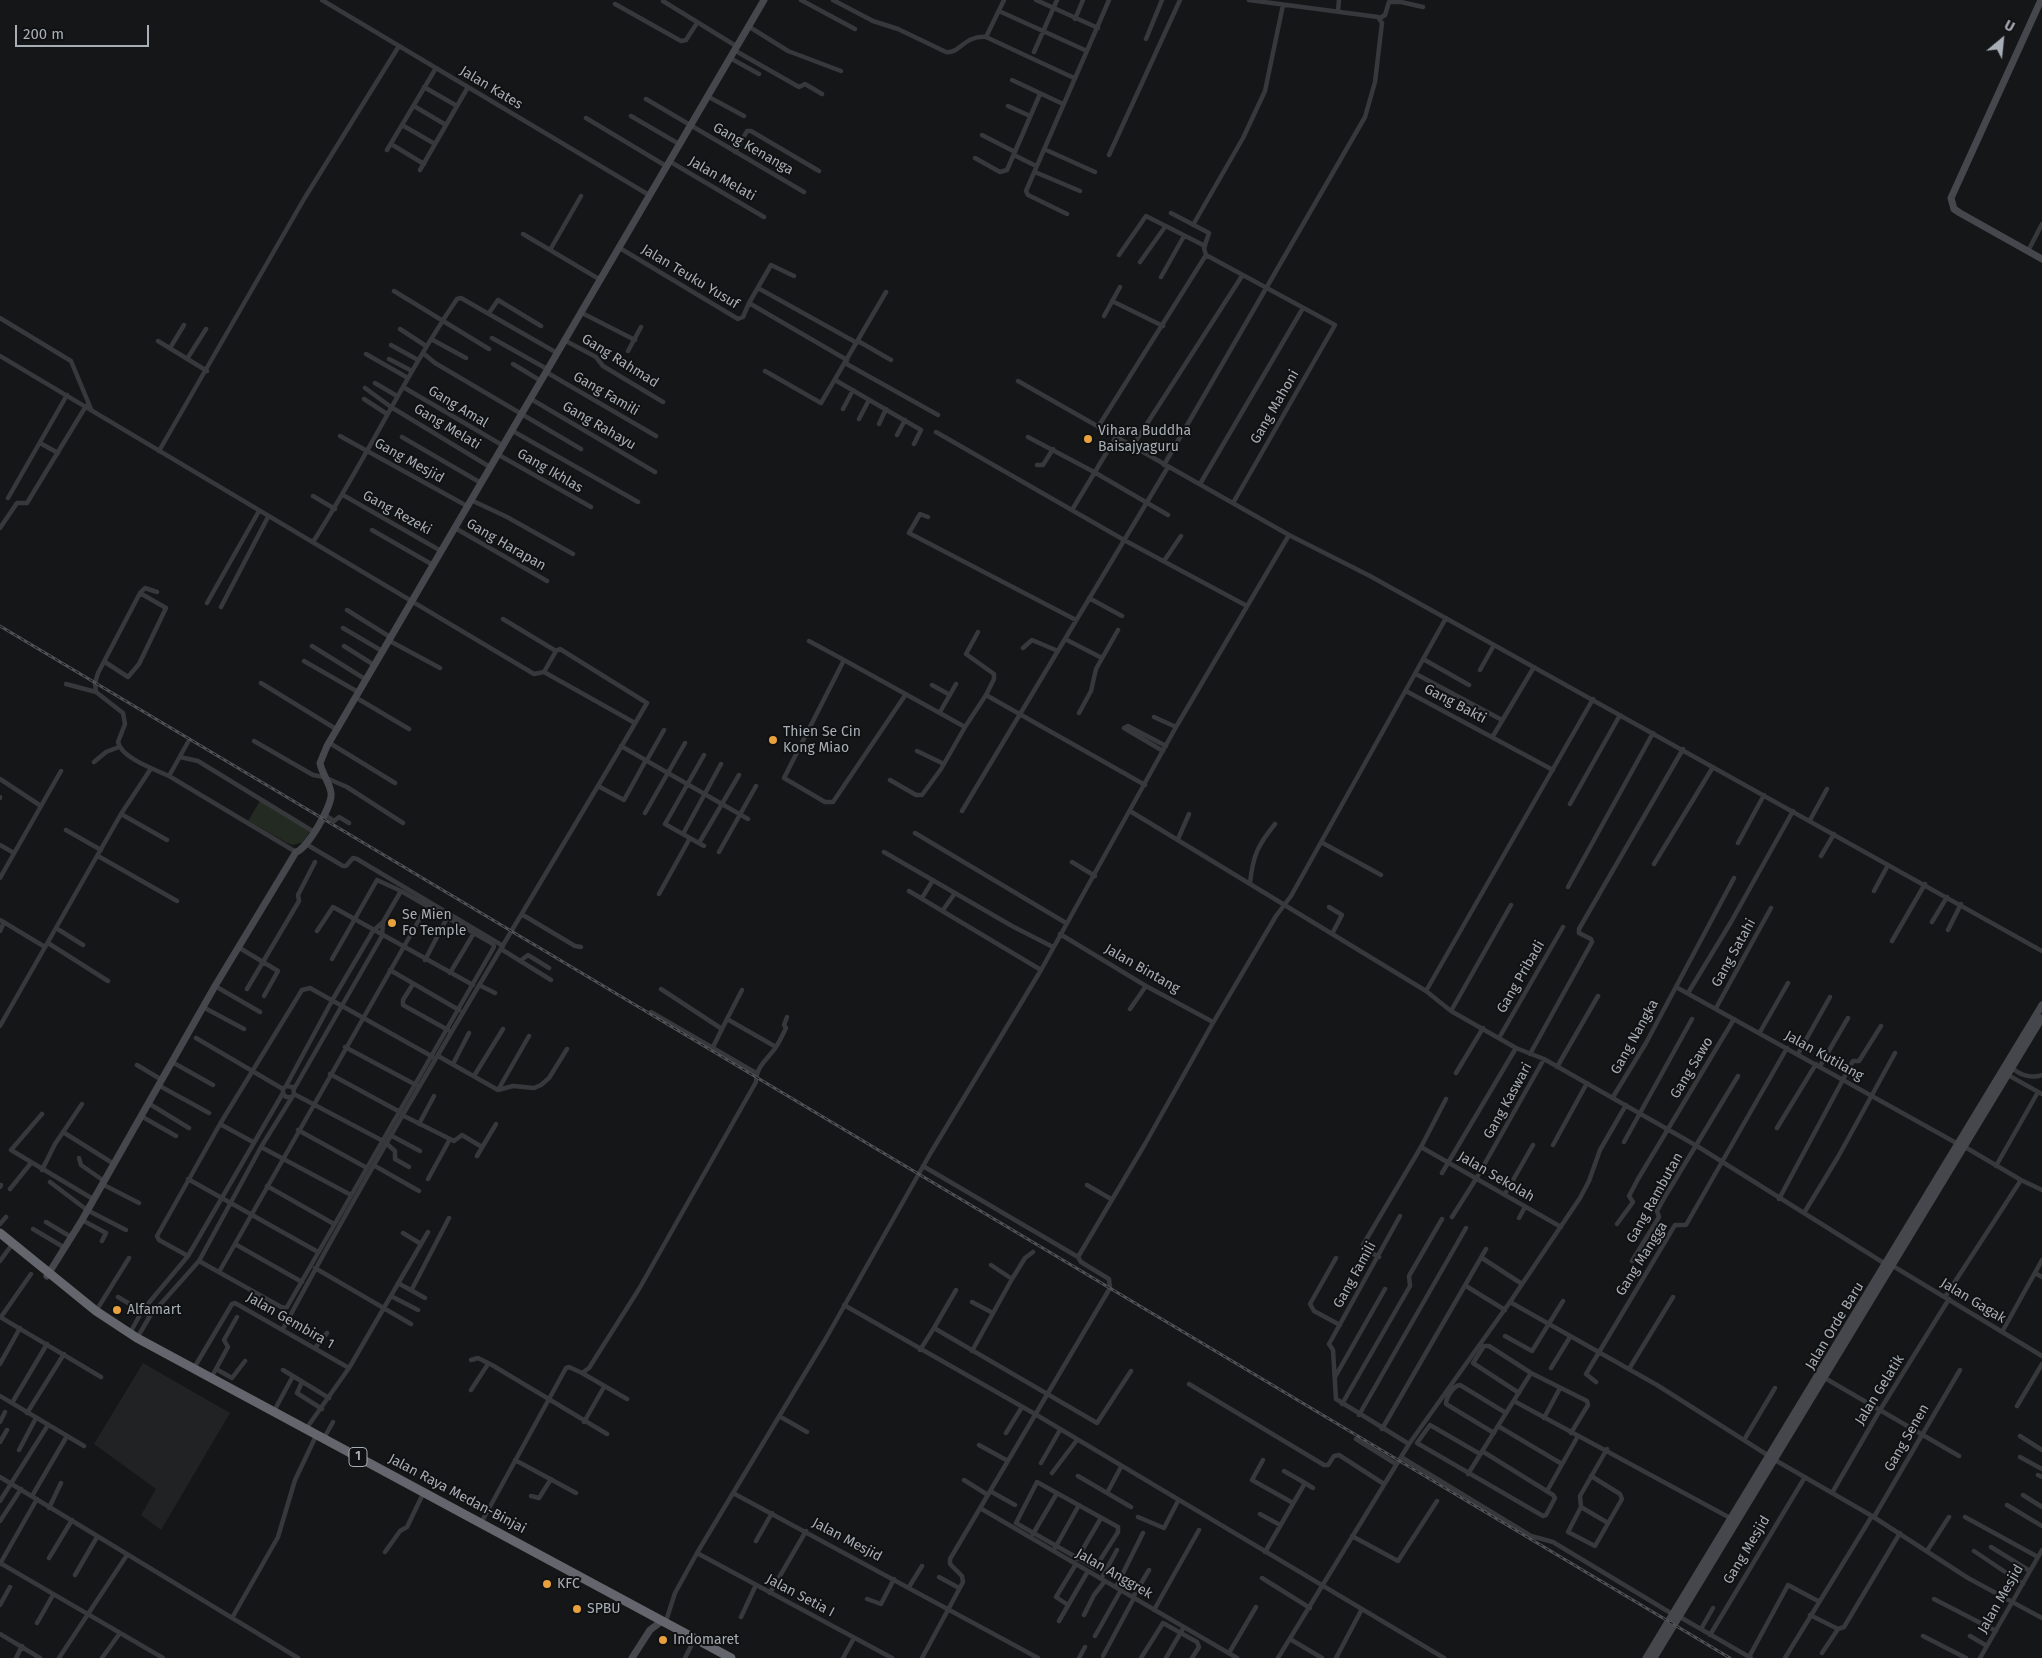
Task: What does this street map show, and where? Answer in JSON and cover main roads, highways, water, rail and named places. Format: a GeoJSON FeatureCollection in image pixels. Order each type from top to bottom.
{"type":"FeatureCollection","features":[{"type":"Feature","properties":{"kind":"highway","name":"Jalan Raya Medan-Binjai"},"geometry":{"type":"LineString","coordinates":[[0,1232],[94,1315],[135,1342],[481,1523],[722,1658]]}},
{"type":"Feature","properties":{"kind":"highway","name":"Jalan Raya Medan-Binjai"},"geometry":{"type":"LineString","coordinates":[[0,1238],[96,1311],[133,1336],[194,1368],[213,1374],[319,1438],[422,1496],[731,1658]]}},
{"type":"Feature","properties":{"kind":"main road"},"geometry":{"type":"LineString","coordinates":[[48,1275],[82,1220],[238,947],[296,852],[306,844],[324,814],[331,798],[331,790],[324,777],[320,763],[328,742],[764,0]]}},
{"type":"Feature","properties":{"kind":"main road"},"geometry":{"type":"LineString","coordinates":[[2041,0],[1950,198],[1954,209],[1960,213],[2042,259]]}},
{"type":"Feature","properties":{"kind":"main road","name":"Jalan Orde Baru"},"geometry":{"type":"LineString","coordinates":[[1962,1146],[2010,1072],[2042,1006]]}},
{"type":"Feature","properties":{"kind":"main road","name":"Jalan Orde Baru"},"geometry":{"type":"LineString","coordinates":[[1654,1658],[1677,1616],[2034,1025],[2042,1018]]}},
{"type":"Feature","properties":{"kind":"main road","name":"Jalan Orde Baru"},"geometry":{"type":"LineString","coordinates":[[1646,1658],[1677,1616]]}},
{"type":"Feature","properties":{"kind":"main road"},"geometry":{"type":"LineString","coordinates":[[632,1658],[650,1630],[659,1621]]}},
{"type":"Feature","properties":{"kind":"railway"},"geometry":{"type":"LineString","coordinates":[[0,626],[1730,1658]]}},
{"type":"Feature","properties":{"kind":"place","name":"Vihara Buddha Baisajyaguru"},"geometry":{"type":"Point","coordinates":[1088,439]}},
{"type":"Feature","properties":{"kind":"place","name":"Thien Se Cin Kong Miao"},"geometry":{"type":"Point","coordinates":[773,740]}},
{"type":"Feature","properties":{"kind":"place","name":"Se Mien Fo Temple"},"geometry":{"type":"Point","coordinates":[392,923]}},
{"type":"Feature","properties":{"kind":"place","name":"Alfamart"},"geometry":{"type":"Point","coordinates":[117,1310]}},
{"type":"Feature","properties":{"kind":"place","name":"KFC"},"geometry":{"type":"Point","coordinates":[547,1584]}},
{"type":"Feature","properties":{"kind":"place","name":"SPBU"},"geometry":{"type":"Point","coordinates":[577,1609]}},
{"type":"Feature","properties":{"kind":"place","name":"Indomaret"},"geometry":{"type":"Point","coordinates":[663,1640]}}]}
